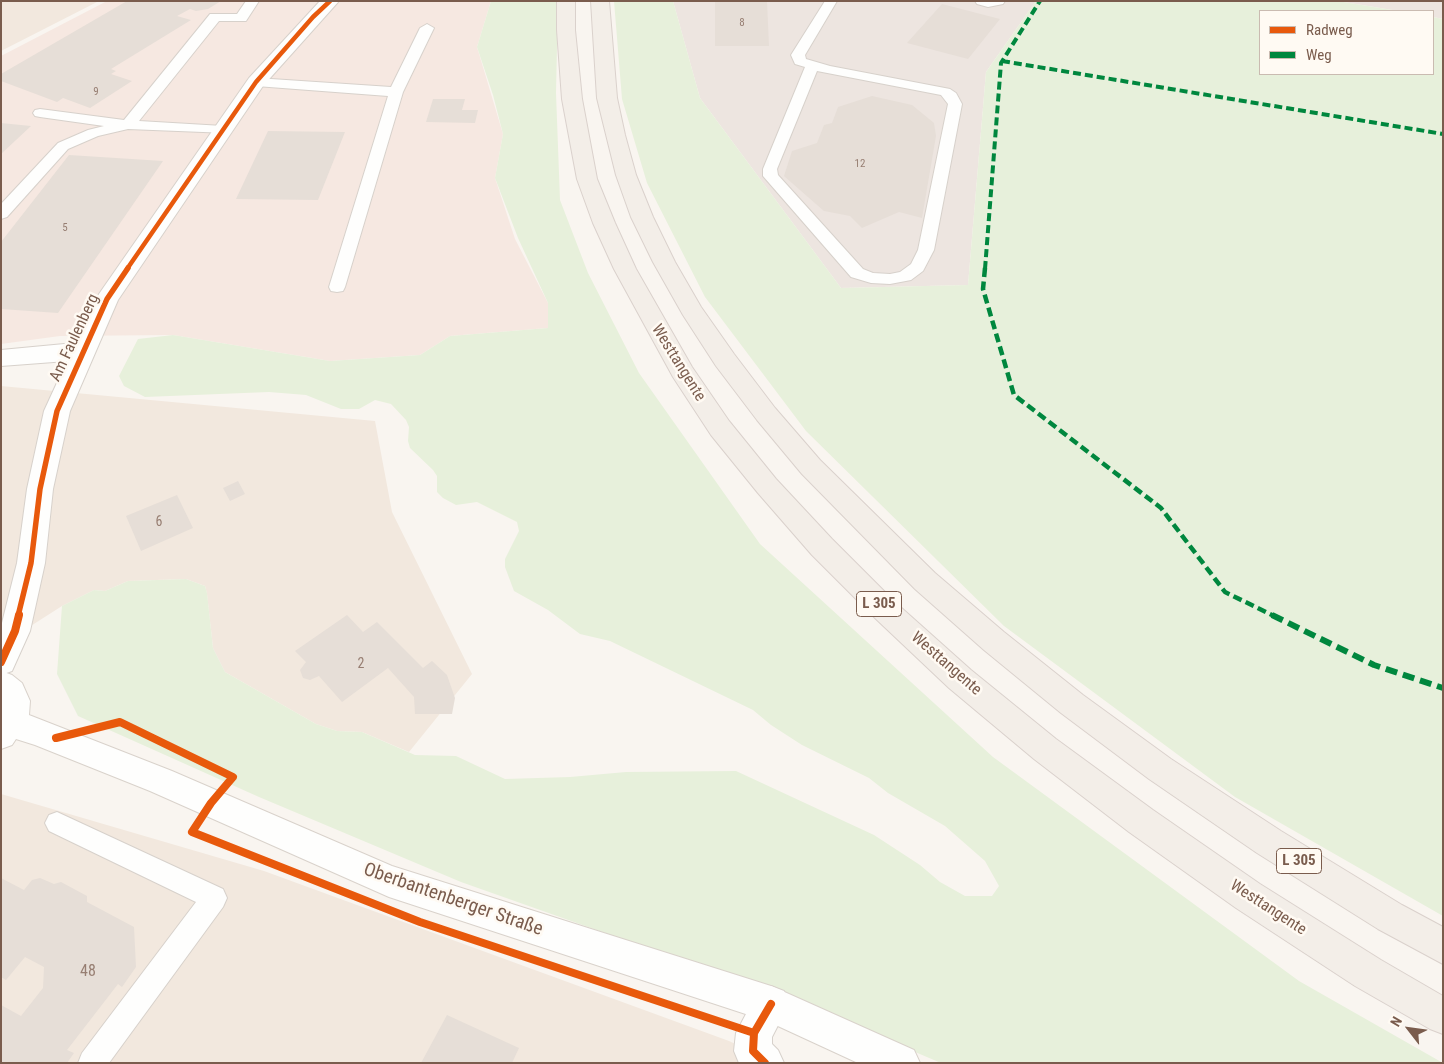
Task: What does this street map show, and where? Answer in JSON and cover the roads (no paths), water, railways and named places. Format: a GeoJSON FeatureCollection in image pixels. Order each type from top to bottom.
{"type":"FeatureCollection","features":[{"type":"Feature","properties":{"kind":"main road","name":"Westtangente"},"geometry":{"type":"LineString","coordinates":[[566,1],[568,63],[577,128],[587,179],[604,223],[624,269],[682,371],[720,428],[767,486],[822,547],[886,611],[960,679],[1045,748],[1140,821],[1248,896],[1368,973],[1443,1016]]}},
{"type":"Feature","properties":{"kind":"main road","name":"L 305"},"geometry":{"type":"LineString","coordinates":[[600,1],[603,62],[615,135],[626,175],[642,217],[664,262],[687,302],[725,360],[766,414],[811,467],[925,581],[994,641],[1080,710],[1160,769],[1269,842],[1390,917],[1443,946]]}},
{"type":"Feature","properties":{"kind":"street","name":"Am Faulenberg"},"geometry":{"type":"LineString","coordinates":[[1,662],[15,631],[31,563],[40,490],[57,411],[106,299],[256,82],[313,17],[330,1]]}},
{"type":"Feature","properties":{"kind":"street"},"geometry":{"type":"LineString","coordinates":[[1,358],[83,351]]}},
{"type":"Feature","properties":{"kind":"street"},"geometry":{"type":"LineString","coordinates":[[1,684],[11,692],[15,701],[15,712],[6,729]]}},
{"type":"Feature","properties":{"kind":"street","name":"Oberbantenberger Straße"},"geometry":{"type":"LineString","coordinates":[[6,729],[41,732],[161,781],[389,881],[771,1004],[902,1063]]}},
{"type":"Feature","properties":{"kind":"street"},"geometry":{"type":"LineString","coordinates":[[765,1063],[753,1051],[754,1033],[771,1004]]}},
{"type":"Feature","properties":{"kind":"lane"},"geometry":{"type":"LineString","coordinates":[[1,214],[63,146],[93,133],[128,125],[215,17],[241,18],[253,1]]}},
{"type":"Feature","properties":{"kind":"lane"},"geometry":{"type":"LineString","coordinates":[[812,67],[770,170],[771,176],[857,273],[871,278],[890,279],[905,276],[917,267],[926,250],[954,104],[951,96],[946,92],[812,67],[800,61],[798,55],[831,1]]}},
{"type":"Feature","properties":{"kind":"lane"},"geometry":{"type":"LineString","coordinates":[[981,1],[988,3],[999,1]]}},
{"type":"Feature","properties":{"kind":"lane"},"geometry":{"type":"LineString","coordinates":[[337,287],[396,92],[426,28]]}},
{"type":"Feature","properties":{"kind":"lane"},"geometry":{"type":"LineString","coordinates":[[256,82],[396,92]]}},
{"type":"Feature","properties":{"kind":"lane"},"geometry":{"type":"LineString","coordinates":[[40,114],[128,125],[223,130]]}},
{"type":"Feature","properties":{"kind":"lane"},"geometry":{"type":"LineString","coordinates":[[58,823],[214,898],[92,1063]]}}]}
